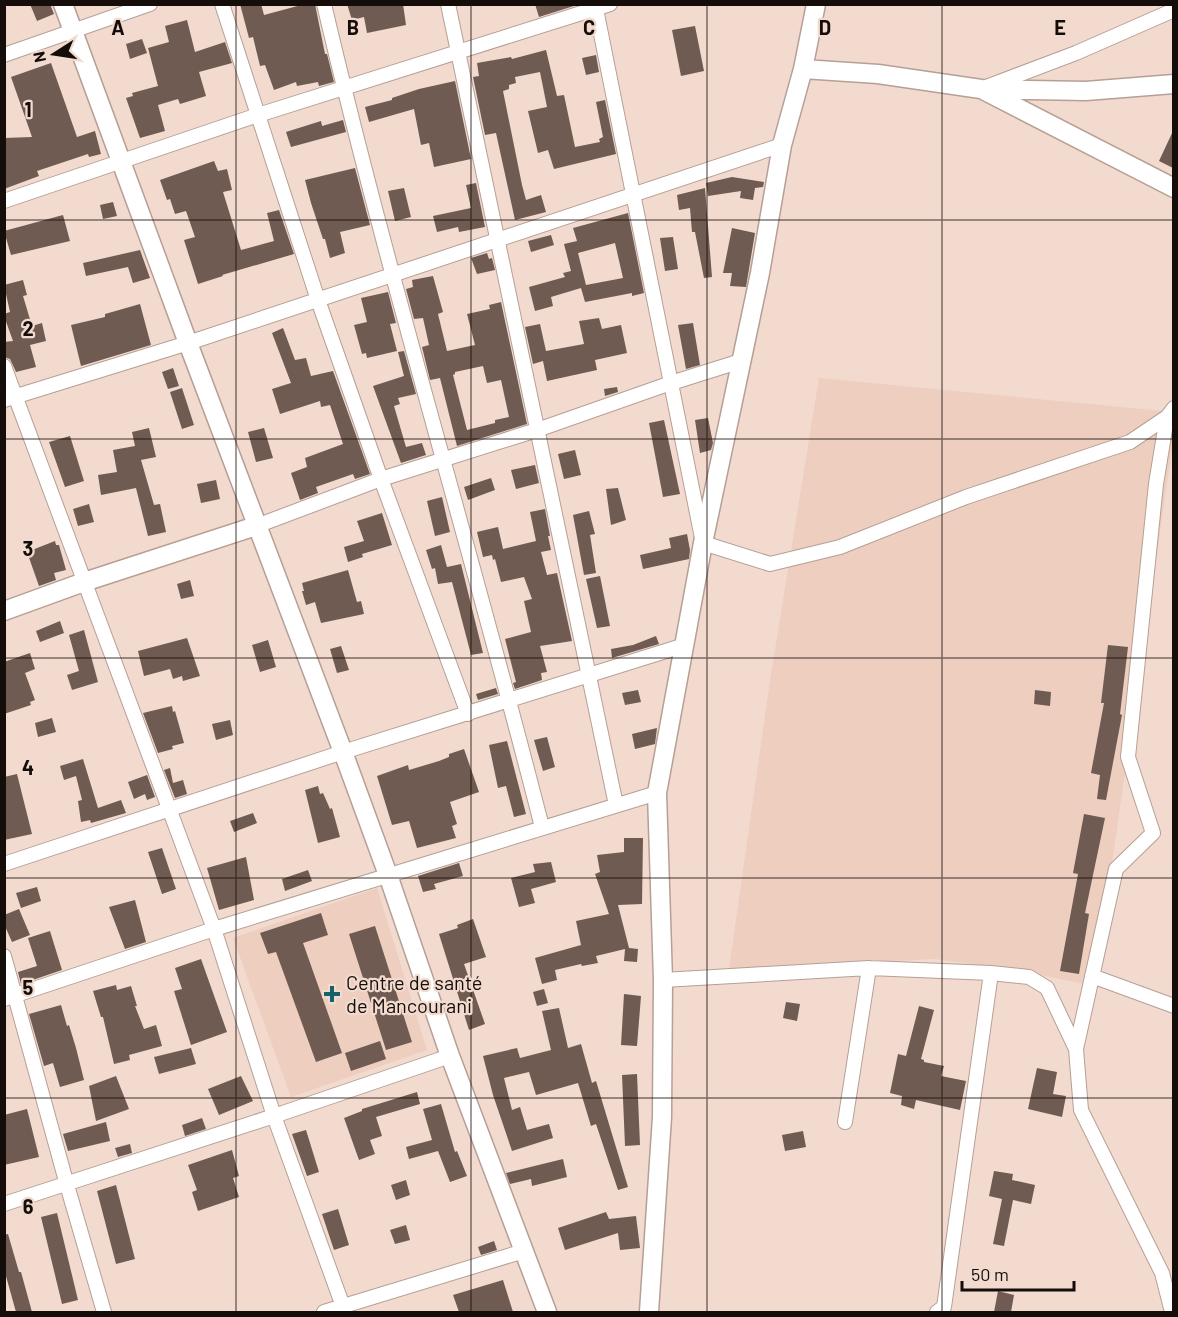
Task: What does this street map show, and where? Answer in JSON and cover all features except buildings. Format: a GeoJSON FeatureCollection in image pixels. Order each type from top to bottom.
{"type":"FeatureCollection","features":[{"type":"Feature","properties":{"kind":"street"},"geometry":{"type":"LineString","coordinates":[[63,4],[188,343],[344,752],[450,1056],[547,1312]]}},
{"type":"Feature","properties":{"kind":"street"},"geometry":{"type":"LineString","coordinates":[[4,55],[150,4]]}},
{"type":"Feature","properties":{"kind":"street"},"geometry":{"type":"LineString","coordinates":[[222,4],[318,300],[468,714]]}},
{"type":"Feature","properties":{"kind":"street"},"geometry":{"type":"LineString","coordinates":[[324,4],[392,275],[510,700],[542,827]]}},
{"type":"Feature","properties":{"kind":"street"},"geometry":{"type":"LineString","coordinates":[[448,4],[456,52],[616,805]]}},
{"type":"Feature","properties":{"kind":"street"},"geometry":{"type":"LineString","coordinates":[[4,201],[344,87],[610,4]]}},
{"type":"Feature","properties":{"kind":"street"},"geometry":{"type":"LineString","coordinates":[[649,1312],[662,1117],[663,980],[657,793],[703,543],[760,273],[782,145],[803,69],[816,4]]}},
{"type":"Feature","properties":{"kind":"street"},"geometry":{"type":"LineString","coordinates":[[596,7],[703,543]]}},
{"type":"Feature","properties":{"kind":"street"},"geometry":{"type":"LineString","coordinates":[[981,89],[1077,53],[1173,10]]}},
{"type":"Feature","properties":{"kind":"street"},"geometry":{"type":"LineString","coordinates":[[803,69],[878,74],[981,89],[1086,91],[1173,84]]}},
{"type":"Feature","properties":{"kind":"street"},"geometry":{"type":"LineString","coordinates":[[981,89],[1173,188]]}},
{"type":"Feature","properties":{"kind":"street"},"geometry":{"type":"LineString","coordinates":[[10,399],[188,343],[782,145]]}},
{"type":"Feature","properties":{"kind":"street"},"geometry":{"type":"LineString","coordinates":[[4,611],[84,582],[258,525],[381,479],[537,430],[741,361]]}},
{"type":"Feature","properties":{"kind":"street"},"geometry":{"type":"LineString","coordinates":[[4,366],[10,399],[84,582],[214,929],[274,1116],[344,1310]]}},
{"type":"Feature","properties":{"kind":"street"},"geometry":{"type":"LineString","coordinates":[[703,543],[770,564],[840,547],[966,497],[1130,442],[1170,412]]}},
{"type":"Feature","properties":{"kind":"street"},"geometry":{"type":"LineString","coordinates":[[1170,412],[1156,484],[1128,757],[1154,833],[1116,869],[1076,1049],[1081,1110],[1162,1273],[1172,1312]]}},
{"type":"Feature","properties":{"kind":"street"},"geometry":{"type":"LineString","coordinates":[[4,864],[344,752],[685,645]]}},
{"type":"Feature","properties":{"kind":"street"},"geometry":{"type":"LineString","coordinates":[[10,997],[388,874],[657,793]]}},
{"type":"Feature","properties":{"kind":"street"},"geometry":{"type":"LineString","coordinates":[[4,956],[10,997],[104,1312]]}},
{"type":"Feature","properties":{"kind":"street"},"geometry":{"type":"LineString","coordinates":[[663,980],[869,968],[991,973],[1029,977],[1047,988],[1076,1049]]}},
{"type":"Feature","properties":{"kind":"street"},"geometry":{"type":"LineString","coordinates":[[845,1122],[869,968]]}},
{"type":"Feature","properties":{"kind":"street"},"geometry":{"type":"LineString","coordinates":[[937,1312],[944,1307],[991,973]]}},
{"type":"Feature","properties":{"kind":"street"},"geometry":{"type":"LineString","coordinates":[[1092,976],[1173,1006]]}},
{"type":"Feature","properties":{"kind":"street"},"geometry":{"type":"LineString","coordinates":[[4,1204],[67,1185],[450,1056]]}},
{"type":"Feature","properties":{"kind":"street"},"geometry":{"type":"LineString","coordinates":[[324,1312],[344,1310],[524,1251]]}},
{"type":"Feature","properties":{"kind":"shaded area"},"geometry":{"type":"Polygon","coordinates":[[[819,378],[1173,412],[1173,443],[1094,986],[1021,971],[935,959],[729,969],[770,681],[819,378]]]}},
{"type":"Feature","properties":{"kind":"shaded area","name":"Centre de santé de Mancourani"},"geometry":{"type":"Polygon","coordinates":[[[377,888],[427,1050],[291,1097],[233,938],[377,888]]]}},
{"type":"Feature","properties":{"kind":"place","name":"Centre de santé de Mancourani"},"geometry":{"type":"Point","coordinates":[332,994]}}]}
